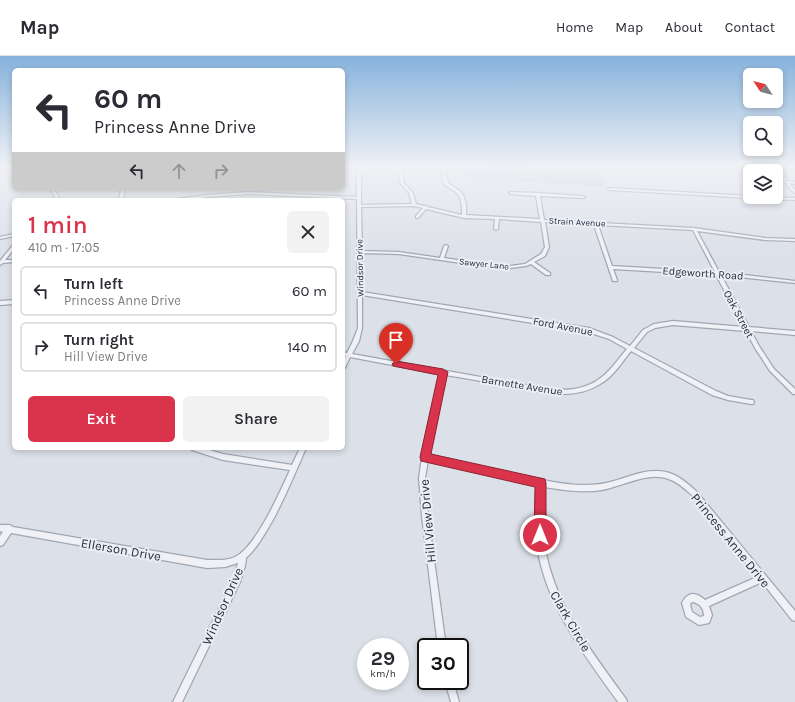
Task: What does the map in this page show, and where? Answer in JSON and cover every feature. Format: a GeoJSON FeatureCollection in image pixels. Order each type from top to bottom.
{"type":"FeatureCollection","features":[{"type":"Feature","properties":{"kind":"street"},"geometry":{"type":"LineString","coordinates":[[194,198],[211,196]]}},
{"type":"Feature","properties":{"kind":"street"},"geometry":{"type":"LineString","coordinates":[[315,196],[359,198]]}},
{"type":"Feature","properties":{"kind":"street"},"geometry":{"type":"LineString","coordinates":[[411,196],[414,205]]}},
{"type":"Feature","properties":{"kind":"street"},"geometry":{"type":"LineString","coordinates":[[461,196],[463,199],[464,217]]}},
{"type":"Feature","properties":{"kind":"street"},"geometry":{"type":"LineString","coordinates":[[538,196],[547,243],[543,256],[532,263],[548,274]]}},
{"type":"Feature","properties":{"kind":"street"},"geometry":{"type":"LineString","coordinates":[[570,196],[583,197]]}},
{"type":"Feature","properties":{"kind":"street","name":"Windsor Drive"},"geometry":{"type":"LineString","coordinates":[[346,355],[360,328],[361,293],[359,198]]}},
{"type":"Feature","properties":{"kind":"street"},"geometry":{"type":"LineString","coordinates":[[783,198],[795,199]]}},
{"type":"Feature","properties":{"kind":"street","name":"Strain Avenue"},"geometry":{"type":"LineString","coordinates":[[359,206],[414,205],[445,214],[464,217],[694,229],[765,239],[795,240]]}},
{"type":"Feature","properties":{"kind":"street"},"geometry":{"type":"LineString","coordinates":[[417,217],[426,208]]}},
{"type":"Feature","properties":{"kind":"street"},"geometry":{"type":"LineString","coordinates":[[496,229],[497,218]]}},
{"type":"Feature","properties":{"kind":"street"},"geometry":{"type":"LineString","coordinates":[[595,223],[615,280]]}},
{"type":"Feature","properties":{"kind":"street","name":"Oak Street"},"geometry":{"type":"LineString","coordinates":[[694,229],[757,347],[772,370],[795,392]]}},
{"type":"Feature","properties":{"kind":"street"},"geometry":{"type":"LineString","coordinates":[[0,238],[12,235]]}},
{"type":"Feature","properties":{"kind":"street"},"geometry":{"type":"LineString","coordinates":[[442,259],[446,246]]}},
{"type":"Feature","properties":{"kind":"street"},"geometry":{"type":"LineString","coordinates":[[1,263],[12,249]]}},
{"type":"Feature","properties":{"kind":"street","name":"Sawyer Lane"},"geometry":{"type":"LineString","coordinates":[[360,252],[390,252],[503,268],[521,267],[532,263]]}},
{"type":"Feature","properties":{"kind":"street"},"geometry":{"type":"LineString","coordinates":[[1,263],[12,261]]}},
{"type":"Feature","properties":{"kind":"street","name":"Edgeworth Road"},"geometry":{"type":"LineString","coordinates":[[610,267],[717,274],[795,282]]}},
{"type":"Feature","properties":{"kind":"street","name":"Ford Avenue"},"geometry":{"type":"LineString","coordinates":[[361,293],[578,328],[600,334],[630,348],[714,393],[728,398],[751,402]]}},
{"type":"Feature","properties":{"kind":"street"},"geometry":{"type":"LineString","coordinates":[[0,303],[12,302]]}},
{"type":"Feature","properties":{"kind":"street","name":"Barnette Avenue"},"geometry":{"type":"LineString","coordinates":[[346,355],[548,391],[576,392],[586,390],[599,383],[645,331],[660,324],[672,323],[795,332]]}},
{"type":"Feature","properties":{"kind":"street","name":"Hill View Drive"},"geometry":{"type":"LineString","coordinates":[[441,638],[422,492],[425,457],[443,372]]}},
{"type":"Feature","properties":{"kind":"street"},"geometry":{"type":"LineString","coordinates":[[200,450],[223,457],[293,468]]}},
{"type":"Feature","properties":{"kind":"street","name":"Windsor Drive"},"geometry":{"type":"LineString","coordinates":[[177,702],[237,579],[242,557],[252,548],[259,538],[302,450]]}},
{"type":"Feature","properties":{"kind":"street","name":"Princess Anne Drive"},"geometry":{"type":"LineString","coordinates":[[425,457],[541,483],[566,487],[592,488],[618,483],[649,473],[669,476],[683,484],[695,494],[795,617]]}},
{"type":"Feature","properties":{"kind":"street","name":"Clark Circle"},"geometry":{"type":"LineString","coordinates":[[541,483],[540,535],[548,579],[569,624],[623,702]]}},
{"type":"Feature","properties":{"kind":"street","name":"Ellerson Drive"},"geometry":{"type":"LineString","coordinates":[[0,528],[207,564],[230,562],[242,557]]}},
{"type":"Feature","properties":{"kind":"street"},"geometry":{"type":"LineString","coordinates":[[0,542],[10,529]]}},
{"type":"Feature","properties":{"kind":"street"},"geometry":{"type":"LineString","coordinates":[[704,604],[763,578]]}},
{"type":"Feature","properties":{"kind":"street"},"geometry":{"type":"LineString","coordinates":[[452,690],[455,702]]}},
{"type":"Feature","properties":{"kind":"route"},"geometry":{"type":"LineString","coordinates":[[396,364],[443,372],[425,457],[541,483],[540,535]]}}]}
